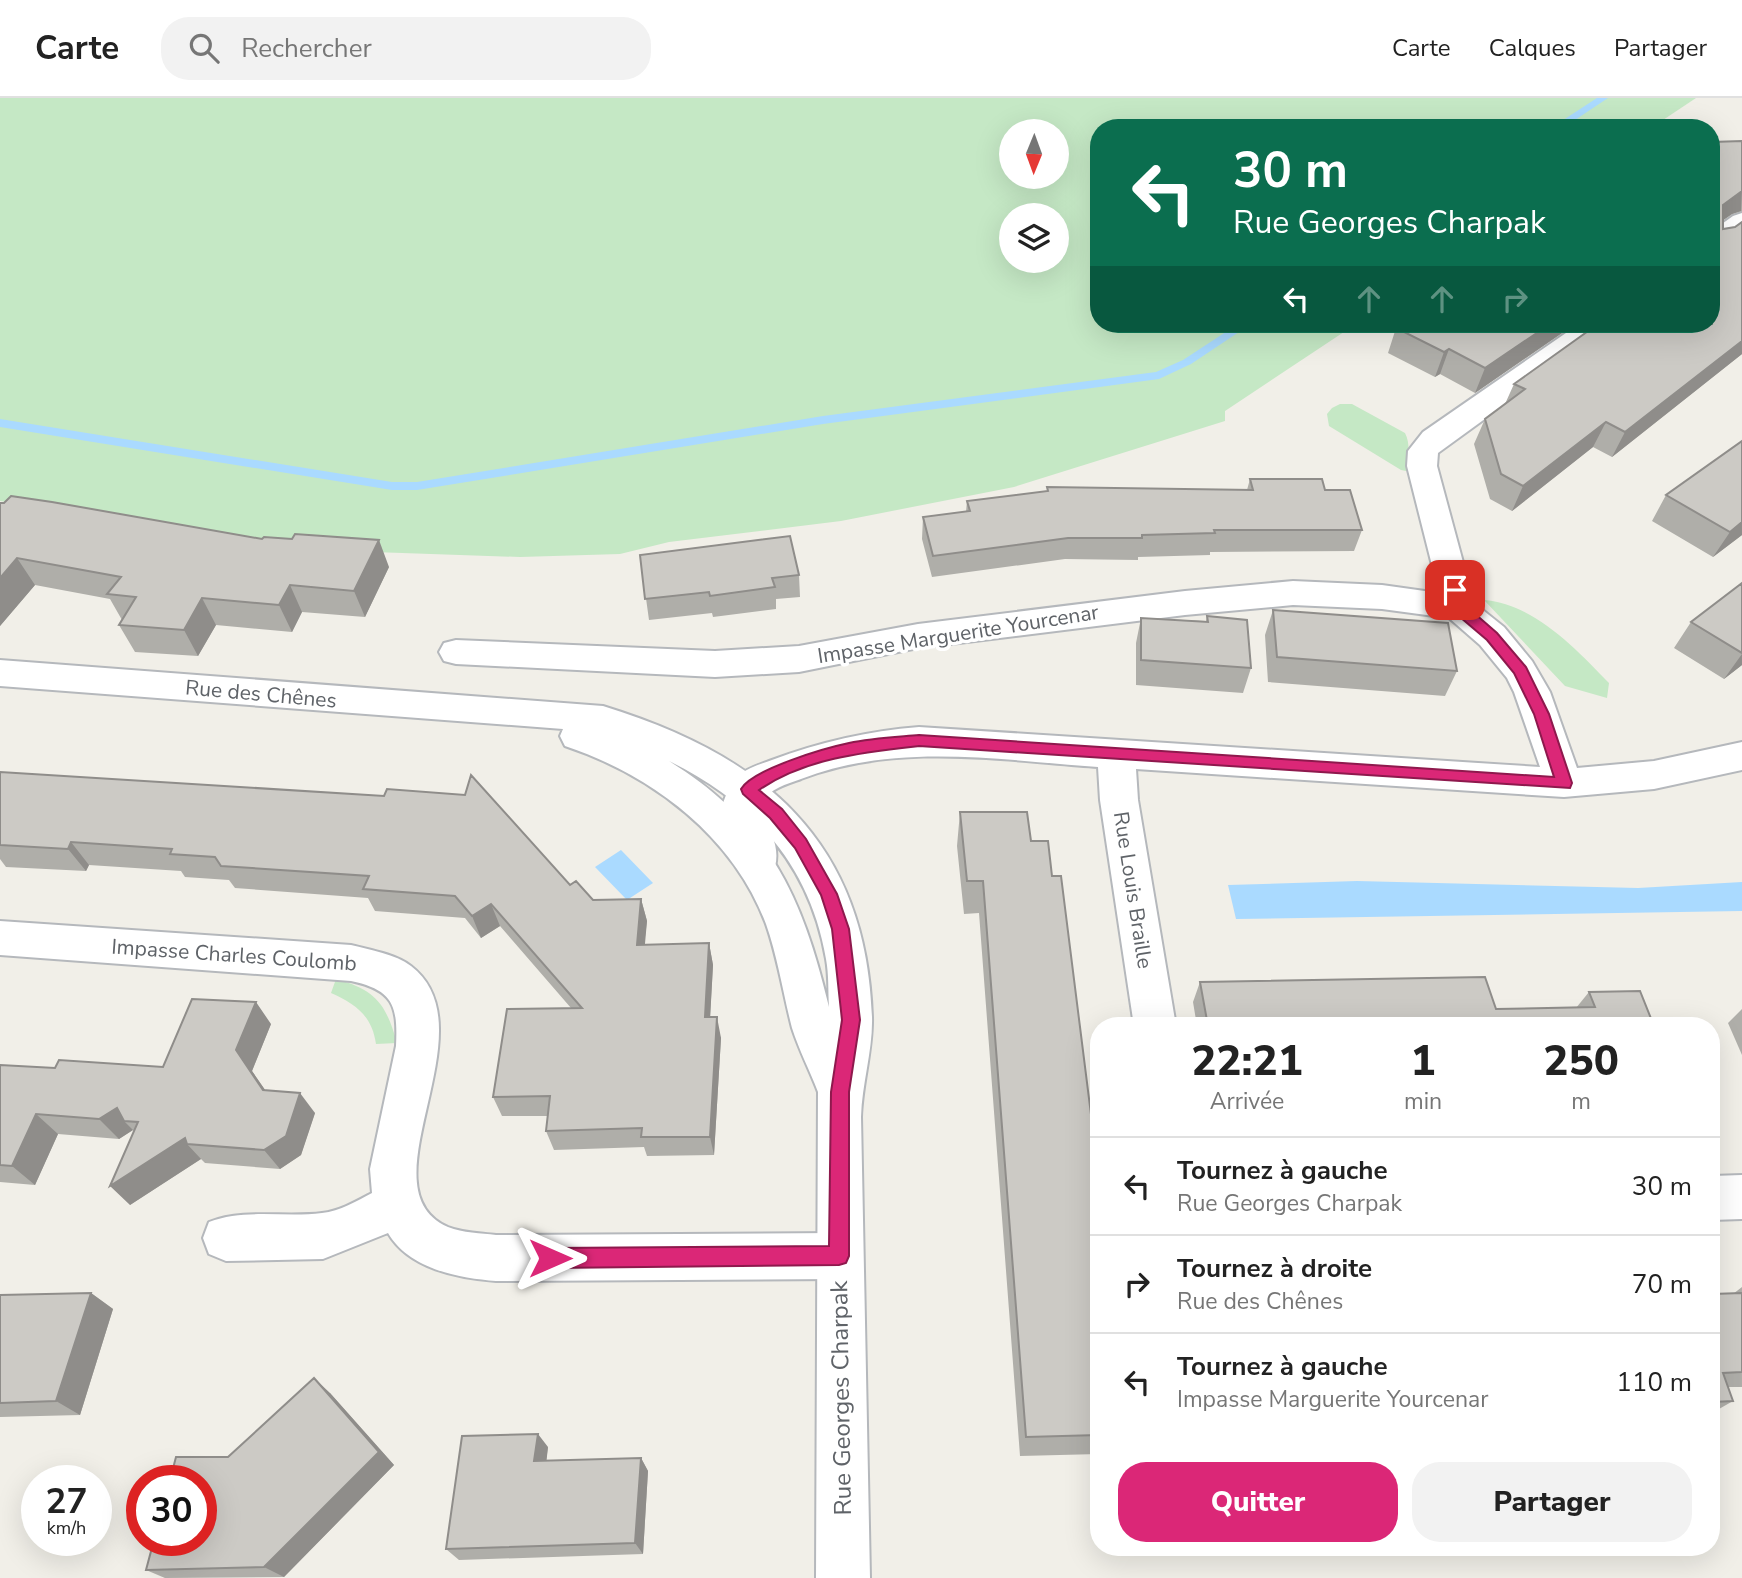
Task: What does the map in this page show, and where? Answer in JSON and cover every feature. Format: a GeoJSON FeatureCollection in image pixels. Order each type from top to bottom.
{"type":"FeatureCollection","features":[{"type":"Feature","properties":{"kind":"street"},"geometry":{"type":"LineString","coordinates":[[1720,237],[1742,221]]}},
{"type":"Feature","properties":{"kind":"street"},"geometry":{"type":"LineString","coordinates":[[1564,783],[1542,714],[1520,670],[1492,636],[1459,608],[1422,466],[1423,451],[1434,439],[1584,333]]}},
{"type":"Feature","properties":{"kind":"street","name":"Impasse Marguerite Yourcenar"},"geometry":{"type":"LineString","coordinates":[[456,652],[715,664],[799,659],[918,636],[1264,595],[1353,595],[1459,608]]}},
{"type":"Feature","properties":{"kind":"street","name":"Rue des Chênes"},"geometry":{"type":"LineString","coordinates":[[0,674],[603,719],[638,730],[712,767],[748,789]]}},
{"type":"Feature","properties":{"kind":"street","name":"Rue des Chênes"},"geometry":{"type":"LineString","coordinates":[[523,715],[624,753],[653,769],[693,798]]}},
{"type":"Feature","properties":{"kind":"street"},"geometry":{"type":"LineString","coordinates":[[757,866],[756,839],[740,809],[748,789],[763,779],[829,754],[894,742],[919,741],[1564,783],[1628,780],[1680,771],[1742,755]]}},
{"type":"Feature","properties":{"kind":"street","name":"Rue Louis Braille"},"geometry":{"type":"LineString","coordinates":[[1116,754],[1119,800],[1154,1017]]}},
{"type":"Feature","properties":{"kind":"street","name":"Rue Georges Charpak"},"geometry":{"type":"LineString","coordinates":[[748,789],[776,813],[801,844],[829,894],[840,929],[851,1020],[840,1092],[843,1578]]}},
{"type":"Feature","properties":{"kind":"street","name":"Rue Georges Charpak"},"geometry":{"type":"LineString","coordinates":[[693,798],[757,866],[783,916],[813,1026],[840,1092]]}},
{"type":"Feature","properties":{"kind":"street","name":"Impasse Charles Coulomb"},"geometry":{"type":"LineString","coordinates":[[0,938],[351,962],[365,964],[391,976],[403,985],[416,1005],[420,1042],[393,1169],[396,1205]]}},
{"type":"Feature","properties":{"kind":"street"},"geometry":{"type":"LineString","coordinates":[[1720,1198],[1742,1197]]}},
{"type":"Feature","properties":{"kind":"street"},"geometry":{"type":"LineString","coordinates":[[226,1238],[323,1236],[357,1225],[396,1205],[404,1220],[423,1240],[435,1248],[467,1257],[839,1256]]}},
{"type":"Feature","properties":{"kind":"green space"},"geometry":{"type":"Polygon","coordinates":[[[0,98],[1696,98],[1664,119],[1090,119],[1090,333],[1342,333],[1225,411],[1225,421],[1014,487],[841,521],[669,542],[620,554],[520,557],[287,549],[0,501],[0,98]]]}},
{"type":"Feature","properties":{"kind":"green space"},"geometry":{"type":"Polygon","coordinates":[[[1340,404],[1352,404],[1405,433],[1410,468],[1401,470],[1329,426],[1327,414],[1340,404]]]}},
{"type":"Feature","properties":{"kind":"green space"},"geometry":{"type":"Polygon","coordinates":[[[1484,600],[1520,610],[1553,630],[1609,683],[1607,698],[1565,686],[1484,600]]]}},
{"type":"Feature","properties":{"kind":"green space"},"geometry":{"type":"Polygon","coordinates":[[[336,979],[361,988],[377,1000],[388,1018],[397,1043],[376,1044],[367,1018],[348,1002],[331,993],[336,979]]]}},
{"type":"Feature","properties":{"kind":"water"},"geometry":{"type":"Polygon","coordinates":[[[621,850],[653,883],[627,900],[595,867],[621,850]]]}},
{"type":"Feature","properties":{"kind":"water"},"geometry":{"type":"Polygon","coordinates":[[[1357,881],[1638,888],[1742,882],[1742,911],[1236,919],[1228,885],[1357,881]]]}},
{"type":"Feature","properties":{"kind":"building"},"geometry":{"type":"Polygon","coordinates":[[[1742,141],[1742,191],[1723,205],[1723,229],[1735,227],[1742,222],[1742,341],[1625,432],[1606,422],[1523,486],[1501,474],[1485,419],[1525,389],[1514,384],[1585,333],[1720,333],[1720,142],[1742,141]]]}},
{"type":"Feature","properties":{"kind":"building"},"geometry":{"type":"Polygon","coordinates":[[[1406,333],[1537,333],[1485,368],[1449,349],[1444,352],[1406,333]]]}},
{"type":"Feature","properties":{"kind":"building"},"geometry":{"type":"Polygon","coordinates":[[[1742,441],[1742,522],[1730,532],[1666,495],[1742,441]]]}},
{"type":"Feature","properties":{"kind":"building"},"geometry":{"type":"Polygon","coordinates":[[[1250,479],[1322,479],[1325,490],[1350,490],[1362,530],[1214,530],[1215,533],[1142,535],[1142,538],[1068,538],[933,556],[923,517],[970,511],[967,501],[1048,491],[1047,487],[1253,490],[1250,479]]]}},
{"type":"Feature","properties":{"kind":"building"},"geometry":{"type":"Polygon","coordinates":[[[11,496],[262,539],[292,539],[295,534],[379,540],[354,591],[290,585],[279,605],[202,598],[184,630],[119,625],[136,597],[107,594],[121,577],[17,558],[0,578],[0,503],[4,503],[11,496]]]}},
{"type":"Feature","properties":{"kind":"building"},"geometry":{"type":"Polygon","coordinates":[[[790,536],[799,575],[772,578],[775,587],[710,596],[709,592],[645,599],[640,555],[790,536]]]}},
{"type":"Feature","properties":{"kind":"building"},"geometry":{"type":"Polygon","coordinates":[[[1742,583],[1742,653],[1691,622],[1742,583]]]}},
{"type":"Feature","properties":{"kind":"building"},"geometry":{"type":"Polygon","coordinates":[[[1273,610],[1448,623],[1457,671],[1277,657],[1273,610]]]}},
{"type":"Feature","properties":{"kind":"building"},"geometry":{"type":"Polygon","coordinates":[[[1207,616],[1247,620],[1251,668],[1141,660],[1141,618],[1208,622],[1207,616]]]}},
{"type":"Feature","properties":{"kind":"building"},"geometry":{"type":"Polygon","coordinates":[[[0,772],[384,796],[387,789],[465,795],[471,775],[570,885],[576,881],[593,900],[641,899],[637,945],[709,943],[705,1017],[717,1017],[710,1137],[641,1137],[642,1128],[546,1131],[550,1096],[493,1097],[507,1009],[582,1008],[491,904],[472,916],[455,896],[363,889],[369,876],[221,866],[215,857],[170,854],[172,849],[71,842],[68,849],[0,845],[0,772]]]}},
{"type":"Feature","properties":{"kind":"building"},"geometry":{"type":"Polygon","coordinates":[[[960,812],[1027,812],[1031,841],[1048,841],[1052,876],[1061,876],[1090,1106],[1090,1435],[1026,1437],[983,881],[967,881],[960,812]]]}},
{"type":"Feature","properties":{"kind":"building"},"geometry":{"type":"Polygon","coordinates":[[[1485,977],[1496,1009],[1595,1007],[1589,992],[1640,991],[1650,1017],[1206,1017],[1200,982],[1485,977]]]}},
{"type":"Feature","properties":{"kind":"building"},"geometry":{"type":"Polygon","coordinates":[[[192,999],[256,1002],[236,1050],[263,1090],[300,1093],[286,1136],[264,1150],[187,1144],[185,1138],[110,1186],[138,1122],[124,1121],[117,1108],[99,1119],[36,1114],[12,1166],[0,1165],[0,1065],[55,1068],[59,1060],[163,1067],[192,999]]]}},
{"type":"Feature","properties":{"kind":"building"},"geometry":{"type":"Polygon","coordinates":[[[91,1293],[56,1401],[0,1403],[0,1295],[91,1293]]]}},
{"type":"Feature","properties":{"kind":"building"},"geometry":{"type":"Polygon","coordinates":[[[1742,1293],[1742,1372],[1723,1373],[1733,1401],[1720,1402],[1720,1294],[1742,1293]]]}},
{"type":"Feature","properties":{"kind":"building"},"geometry":{"type":"Polygon","coordinates":[[[314,1378],[379,1452],[264,1567],[146,1570],[150,1556],[217,1556],[217,1465],[174,1465],[176,1457],[228,1457],[314,1378]]]}},
{"type":"Feature","properties":{"kind":"building"},"geometry":{"type":"Polygon","coordinates":[[[538,1434],[534,1461],[641,1458],[635,1543],[446,1549],[462,1436],[538,1434]]]}},
{"type":"Feature","properties":{"kind":"waterway"},"geometry":{"type":"LineString","coordinates":[[1570,119],[1603,98]]}},
{"type":"Feature","properties":{"kind":"waterway"},"geometry":{"type":"LineString","coordinates":[[0,423],[392,486],[417,486],[823,420],[1159,375],[1187,362],[1231,333]]}},
{"type":"Feature","properties":{"kind":"route"},"geometry":{"type":"LineString","coordinates":[[550,1258],[839,1256],[840,1092],[851,1020],[846,960],[840,929],[829,894],[801,844],[776,813],[748,789],[763,779],[829,754],[851,748],[919,741],[1564,783],[1542,714],[1520,670],[1492,636],[1459,608],[1455,590]]}}]}
